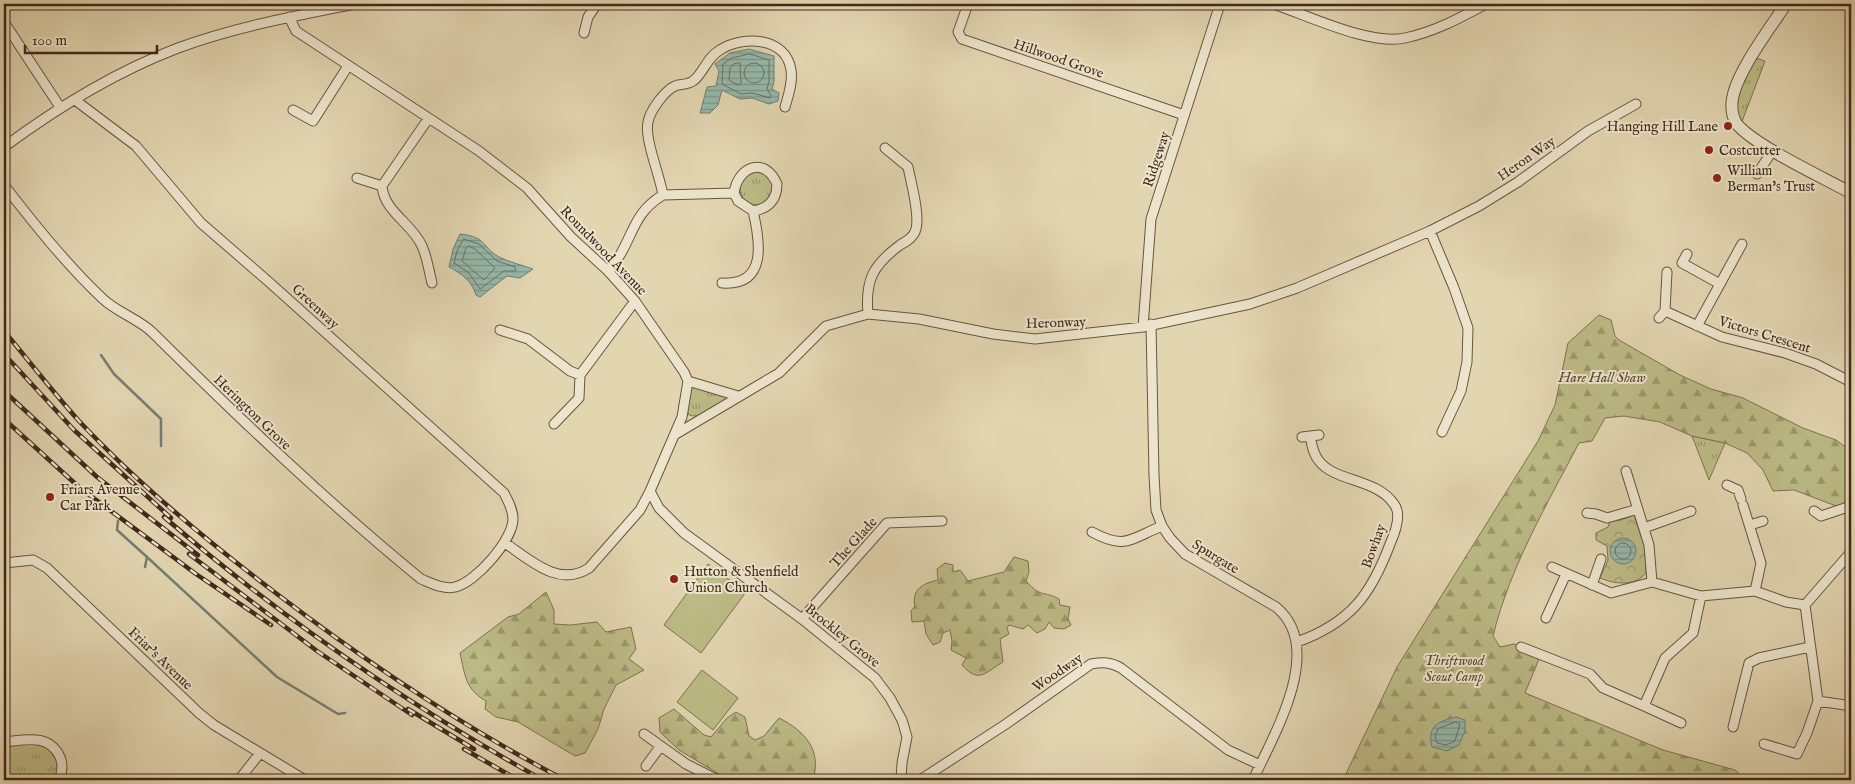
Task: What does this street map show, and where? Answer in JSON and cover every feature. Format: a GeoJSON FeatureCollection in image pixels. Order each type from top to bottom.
{"type":"FeatureCollection","features":[{"type":"Feature","properties":{"kind":"street"},"geometry":{"type":"LineString","coordinates":[[4,147],[60,107],[130,69],[177,49],[244,28],[354,4]]}},
{"type":"Feature","properties":{"kind":"street","name":"Hillwood Grove"},"geometry":{"type":"LineString","coordinates":[[968,4],[958,32],[962,39],[1184,115]]}},
{"type":"Feature","properties":{"kind":"street","name":"Ridgeway"},"geometry":{"type":"LineString","coordinates":[[1147,326],[1151,219],[1220,4]]}},
{"type":"Feature","properties":{"kind":"street"},"geometry":{"type":"LineString","coordinates":[[1272,4],[1350,32],[1393,40],[1404,39],[1443,26],[1486,4]]}},
{"type":"Feature","properties":{"kind":"street"},"geometry":{"type":"LineString","coordinates":[[1786,4],[1746,65],[1736,90],[1732,107],[1735,122],[1745,133],[1851,193]]}},
{"type":"Feature","properties":{"kind":"street"},"geometry":{"type":"LineString","coordinates":[[584,33],[592,5]]}},
{"type":"Feature","properties":{"kind":"street","name":"Roundwood Avenue"},"geometry":{"type":"LineString","coordinates":[[289,17],[296,31],[428,120],[479,151],[521,184],[570,237],[608,271],[635,301],[678,360],[688,381]]}},
{"type":"Feature","properties":{"kind":"street"},"geometry":{"type":"LineString","coordinates":[[4,22],[60,107]]}},
{"type":"Feature","properties":{"kind":"street"},"geometry":{"type":"LineString","coordinates":[[663,195],[646,130],[649,118],[664,96],[676,86],[694,80],[706,61],[721,49],[743,42],[755,41],[767,42],[777,47],[789,62],[791,80],[785,107]]}},
{"type":"Feature","properties":{"kind":"street"},"geometry":{"type":"LineString","coordinates":[[293,110],[313,121],[348,66]]}},
{"type":"Feature","properties":{"kind":"street","name":"Greenway"},"geometry":{"type":"LineString","coordinates":[[75,100],[136,146],[201,223],[504,493],[510,505],[513,520],[505,543]]}},
{"type":"Feature","properties":{"kind":"street","name":"Heron Way"},"geometry":{"type":"LineString","coordinates":[[1430,231],[1479,206],[1518,182],[1588,131],[1636,104]]}},
{"type":"Feature","properties":{"kind":"street"},"geometry":{"type":"LineString","coordinates":[[428,120],[382,186],[383,196],[388,204],[422,245],[432,283]]}},
{"type":"Feature","properties":{"kind":"street"},"geometry":{"type":"LineString","coordinates":[[868,314],[868,288],[871,274],[887,255],[914,235],[917,224],[908,167],[885,148]]}},
{"type":"Feature","properties":{"kind":"street"},"geometry":{"type":"LineString","coordinates":[[1757,174],[1773,150]]}},
{"type":"Feature","properties":{"kind":"street"},"geometry":{"type":"LineString","coordinates":[[722,283],[738,283],[744,280],[755,267],[759,238],[753,211],[738,201],[734,193],[738,178],[748,169],[758,167],[769,171],[777,184],[775,196],[764,208],[753,211]]}},
{"type":"Feature","properties":{"kind":"street"},"geometry":{"type":"LineString","coordinates":[[357,178],[382,186]]}},
{"type":"Feature","properties":{"kind":"street","name":"Herington Grove"},"geometry":{"type":"LineString","coordinates":[[4,185],[69,263],[104,300],[145,326],[172,354],[337,510],[422,579],[432,584],[454,588],[465,583],[505,543]]}},
{"type":"Feature","properties":{"kind":"street"},"geometry":{"type":"LineString","coordinates":[[608,271],[620,258],[642,212],[663,195],[734,193]]}},
{"type":"Feature","properties":{"kind":"street"},"geometry":{"type":"LineString","coordinates":[[1430,231],[1454,288],[1468,328],[1467,362],[1461,391],[1442,432]]}},
{"type":"Feature","properties":{"kind":"street","name":"Heronway"},"geometry":{"type":"LineString","coordinates":[[676,434],[715,413],[738,396],[789,366],[826,326],[868,314],[919,319],[993,334],[1035,339],[1147,326],[1250,304],[1297,288],[1430,231]]}},
{"type":"Feature","properties":{"kind":"street","name":"Victors Crescent"},"geometry":{"type":"LineString","coordinates":[[1697,326],[1742,244]]}},
{"type":"Feature","properties":{"kind":"street"},"geometry":{"type":"LineString","coordinates":[[1687,254],[1682,263],[1720,284]]}},
{"type":"Feature","properties":{"kind":"street"},"geometry":{"type":"LineString","coordinates":[[1659,318],[1665,311],[1667,272]]}},
{"type":"Feature","properties":{"kind":"street"},"geometry":{"type":"LineString","coordinates":[[554,424],[579,398],[580,376],[635,301]]}},
{"type":"Feature","properties":{"kind":"street","name":"Victors Crescent"},"geometry":{"type":"LineString","coordinates":[[1665,311],[1722,337],[1785,353],[1816,364],[1851,382]]}},
{"type":"Feature","properties":{"kind":"street","name":"Spurgate"},"geometry":{"type":"LineString","coordinates":[[1147,326],[1156,510],[1162,526],[1185,554],[1286,616],[1294,629],[1298,642],[1298,656],[1289,696],[1254,780]]}},
{"type":"Feature","properties":{"kind":"street"},"geometry":{"type":"LineString","coordinates":[[500,330],[528,340],[580,376]]}},
{"type":"Feature","properties":{"kind":"street"},"geometry":{"type":"LineString","coordinates":[[505,543],[542,568],[557,575],[580,573],[598,559],[640,510],[676,434],[682,417],[688,381],[738,396]]}},
{"type":"Feature","properties":{"kind":"street","name":"Bowhay"},"geometry":{"type":"LineString","coordinates":[[1298,642],[1329,628],[1363,600],[1382,566],[1397,519],[1396,506],[1386,493],[1329,469],[1319,462],[1313,451],[1310,436]]}},
{"type":"Feature","properties":{"kind":"street"},"geometry":{"type":"LineString","coordinates":[[1626,471],[1649,545],[1652,582]]}},
{"type":"Feature","properties":{"kind":"street"},"geometry":{"type":"LineString","coordinates":[[1727,485],[1738,490],[1761,563],[1756,592]]}},
{"type":"Feature","properties":{"kind":"street","name":"Brockley Grove"},"geometry":{"type":"LineString","coordinates":[[650,491],[659,508],[684,533],[802,619],[875,678],[890,698],[902,720],[907,737],[902,763],[902,780]]}},
{"type":"Feature","properties":{"kind":"street"},"geometry":{"type":"LineString","coordinates":[[1814,511],[1821,516],[1851,506]]}},
{"type":"Feature","properties":{"kind":"street"},"geometry":{"type":"LineString","coordinates":[[640,510],[659,508]]}},
{"type":"Feature","properties":{"kind":"street"},"geometry":{"type":"LineString","coordinates":[[1587,513],[1607,518],[1638,509]]}},
{"type":"Feature","properties":{"kind":"street"},"geometry":{"type":"LineString","coordinates":[[1644,528],[1691,511]]}},
{"type":"Feature","properties":{"kind":"street","name":"The Glade"},"geometry":{"type":"LineString","coordinates":[[802,619],[887,524],[942,521]]}},
{"type":"Feature","properties":{"kind":"street"},"geometry":{"type":"LineString","coordinates":[[1750,525],[1763,521]]}},
{"type":"Feature","properties":{"kind":"street"},"geometry":{"type":"LineString","coordinates":[[1092,532],[1111,543],[1126,542],[1162,526]]}},
{"type":"Feature","properties":{"kind":"street"},"geometry":{"type":"LineString","coordinates":[[1764,744],[1797,754],[1808,733],[1818,702],[1805,605],[1851,553]]}},
{"type":"Feature","properties":{"kind":"street"},"geometry":{"type":"LineString","coordinates":[[1592,585],[1601,559]]}},
{"type":"Feature","properties":{"kind":"street","name":"Friar's Avenue"},"geometry":{"type":"LineString","coordinates":[[4,563],[33,560],[48,568],[199,713],[305,780]]}},
{"type":"Feature","properties":{"kind":"street"},"geometry":{"type":"LineString","coordinates":[[1552,568],[1611,593],[1652,582],[1701,596],[1756,592],[1786,602],[1805,605]]}},
{"type":"Feature","properties":{"kind":"street"},"geometry":{"type":"LineString","coordinates":[[1546,618],[1566,574]]}},
{"type":"Feature","properties":{"kind":"street"},"geometry":{"type":"LineString","coordinates":[[1644,706],[1665,658],[1693,633],[1701,596]]}},
{"type":"Feature","properties":{"kind":"street"},"geometry":{"type":"LineString","coordinates":[[1521,646],[1590,674],[1603,688],[1681,723]]}},
{"type":"Feature","properties":{"kind":"street"},"geometry":{"type":"LineString","coordinates":[[1733,727],[1749,663],[1759,658],[1810,647]]}},
{"type":"Feature","properties":{"kind":"street","name":"Woodway"},"geometry":{"type":"LineString","coordinates":[[920,780],[1006,724],[1091,664],[1102,662],[1112,663],[1121,668],[1228,750],[1260,765]]}},
{"type":"Feature","properties":{"kind":"street"},"geometry":{"type":"LineString","coordinates":[[1818,702],[1845,706],[1851,709]]}},
{"type":"Feature","properties":{"kind":"street"},"geometry":{"type":"LineString","coordinates":[[644,734],[686,764],[718,780]]}},
{"type":"Feature","properties":{"kind":"street"},"geometry":{"type":"LineString","coordinates":[[4,742],[38,739],[48,742],[57,750],[62,761],[58,780]]}},
{"type":"Feature","properties":{"kind":"street"},"geometry":{"type":"LineString","coordinates":[[646,766],[660,747]]}},
{"type":"Feature","properties":{"kind":"street"},"geometry":{"type":"LineString","coordinates":[[239,780],[260,753]]}},
{"type":"Feature","properties":{"kind":"green space"},"geometry":{"type":"Polygon","coordinates":[[[1752,57],[1765,61],[1741,124],[1735,121],[1735,89],[1752,57]]]}},
{"type":"Feature","properties":{"kind":"green space"},"geometry":{"type":"Polygon","coordinates":[[[757,171],[769,176],[774,188],[769,200],[757,205],[745,200],[740,188],[745,176],[757,171]]]}},
{"type":"Feature","properties":{"kind":"green space","name":"Thriftwood Scout Camp"},"geometry":{"type":"Polygon","coordinates":[[[1599,315],[1611,320],[1615,336],[1619,340],[1680,375],[1711,389],[1743,398],[1803,428],[1836,440],[1851,451],[1851,506],[1844,509],[1794,490],[1773,491],[1763,470],[1747,453],[1725,443],[1692,436],[1660,422],[1624,416],[1605,418],[1592,441],[1579,443],[1530,537],[1500,610],[1493,636],[1500,647],[1514,644],[1541,654],[1525,693],[1663,750],[1735,770],[1743,777],[1751,780],[1343,780],[1397,667],[1538,441],[1555,405],[1568,343],[1599,315]]]}},
{"type":"Feature","properties":{"kind":"green space"},"geometry":{"type":"Polygon","coordinates":[[[691,385],[729,395],[728,398],[715,408],[704,414],[689,415],[687,410],[691,385]]]}},
{"type":"Feature","properties":{"kind":"green space"},"geometry":{"type":"Polygon","coordinates":[[[1692,436],[1725,443],[1709,480],[1692,436]]]}},
{"type":"Feature","properties":{"kind":"green space"},"geometry":{"type":"Polygon","coordinates":[[[1634,515],[1645,548],[1646,573],[1636,581],[1624,583],[1600,578],[1608,560],[1607,546],[1596,540],[1596,533],[1608,527],[1610,521],[1621,520],[1634,515]]]}},
{"type":"Feature","properties":{"kind":"green space"},"geometry":{"type":"Polygon","coordinates":[[[1014,557],[1028,561],[1029,572],[1026,581],[1031,587],[1059,599],[1060,605],[1070,607],[1068,619],[1071,625],[1064,629],[1054,628],[1049,622],[1045,629],[1037,633],[1028,625],[1023,629],[1009,625],[1007,628],[1009,634],[1000,639],[1003,662],[983,674],[973,674],[962,665],[966,658],[951,650],[950,630],[943,633],[940,642],[933,645],[926,634],[924,621],[912,622],[911,611],[915,606],[915,595],[924,585],[938,580],[937,569],[945,563],[953,565],[953,572],[960,570],[968,581],[1004,572],[1014,557]]]}},
{"type":"Feature","properties":{"kind":"green space"},"geometry":{"type":"Polygon","coordinates":[[[708,564],[746,592],[701,653],[664,625],[708,564]]]}},
{"type":"Feature","properties":{"kind":"green space"},"geometry":{"type":"Polygon","coordinates":[[[546,592],[554,610],[554,624],[570,625],[597,622],[606,632],[631,627],[636,649],[629,659],[644,670],[616,685],[604,709],[598,729],[585,753],[575,756],[518,722],[496,717],[485,709],[486,701],[474,692],[467,681],[460,653],[508,617],[519,614],[546,592]]]}},
{"type":"Feature","properties":{"kind":"green space"},"geometry":{"type":"Polygon","coordinates":[[[702,670],[738,698],[713,730],[677,702],[702,670]]]}},
{"type":"Feature","properties":{"kind":"green space"},"geometry":{"type":"Polygon","coordinates":[[[674,709],[704,735],[711,737],[727,718],[736,712],[745,717],[749,736],[755,740],[764,736],[779,718],[797,729],[809,743],[815,759],[813,780],[729,780],[679,750],[660,732],[659,718],[674,709]]]}},
{"type":"Feature","properties":{"kind":"green space"},"geometry":{"type":"Polygon","coordinates":[[[38,743],[54,753],[58,761],[57,780],[4,780],[4,746],[38,743]]]}},
{"type":"Feature","properties":{"kind":"water"},"geometry":{"type":"Polygon","coordinates":[[[749,49],[774,56],[774,82],[772,89],[779,93],[778,101],[769,104],[752,98],[740,99],[722,90],[718,105],[710,113],[700,113],[707,87],[716,86],[719,71],[715,64],[730,53],[749,49]]]}},
{"type":"Feature","properties":{"kind":"water"},"geometry":{"type":"Polygon","coordinates":[[[460,234],[475,237],[499,257],[533,269],[520,278],[507,276],[480,297],[476,295],[472,285],[466,278],[449,267],[453,249],[460,234]]]}},
{"type":"Feature","properties":{"kind":"water"},"geometry":{"type":"Polygon","coordinates":[[[1623,538],[1632,542],[1636,551],[1632,560],[1623,564],[1614,560],[1610,551],[1614,542],[1623,538]]]}},
{"type":"Feature","properties":{"kind":"water"},"geometry":{"type":"Polygon","coordinates":[[[1456,717],[1465,720],[1465,731],[1459,745],[1447,751],[1432,747],[1431,734],[1435,726],[1456,717]]]}},
{"type":"Feature","properties":{"kind":"waterway"},"geometry":{"type":"LineString","coordinates":[[101,355],[114,374],[161,419],[161,446]]}},
{"type":"Feature","properties":{"kind":"waterway"},"geometry":{"type":"LineString","coordinates":[[118,521],[117,530],[147,557],[145,567]]}},
{"type":"Feature","properties":{"kind":"waterway"},"geometry":{"type":"LineString","coordinates":[[147,557],[277,677],[338,714],[345,713]]}},
{"type":"Feature","properties":{"kind":"railway"},"geometry":{"type":"LineString","coordinates":[[4,331],[69,410],[102,445],[174,512],[225,554],[382,670],[453,716],[565,780]]}},
{"type":"Feature","properties":{"kind":"railway"},"geometry":{"type":"LineString","coordinates":[[4,354],[74,430],[171,518]]}},
{"type":"Feature","properties":{"kind":"railway"},"geometry":{"type":"LineString","coordinates":[[4,391],[97,477],[198,555]]}},
{"type":"Feature","properties":{"kind":"railway"},"geometry":{"type":"LineString","coordinates":[[4,419],[80,488],[196,574],[271,625]]}},
{"type":"Feature","properties":{"kind":"railway"},"geometry":{"type":"LineString","coordinates":[[164,517],[254,590],[347,658],[443,721],[543,780]]}},
{"type":"Feature","properties":{"kind":"railway"},"geometry":{"type":"LineString","coordinates":[[189,554],[317,651],[412,715]]}},
{"type":"Feature","properties":{"kind":"railway"},"geometry":{"type":"LineString","coordinates":[[408,709],[474,749]]}},
{"type":"Feature","properties":{"kind":"railway"},"geometry":{"type":"LineString","coordinates":[[464,749],[518,780]]}},
{"type":"Feature","properties":{"kind":"place","name":"Hanging Hill Lane"},"geometry":{"type":"Point","coordinates":[1728,126]}},
{"type":"Feature","properties":{"kind":"place","name":"Costcutter"},"geometry":{"type":"Point","coordinates":[1709,150]}},
{"type":"Feature","properties":{"kind":"place","name":"William Berman's Trust"},"geometry":{"type":"Point","coordinates":[1717,178]}},
{"type":"Feature","properties":{"kind":"place","name":"Friars Avenue Car Park"},"geometry":{"type":"Point","coordinates":[50,497]}},
{"type":"Feature","properties":{"kind":"place","name":"Hutton & Shenfield Union Church"},"geometry":{"type":"Point","coordinates":[674,579]}},
{"type":"Feature","properties":{"kind":"park label","name":"Hare Hall Shaw"},"geometry":{"type":"Point","coordinates":[1602,377]}}]}
